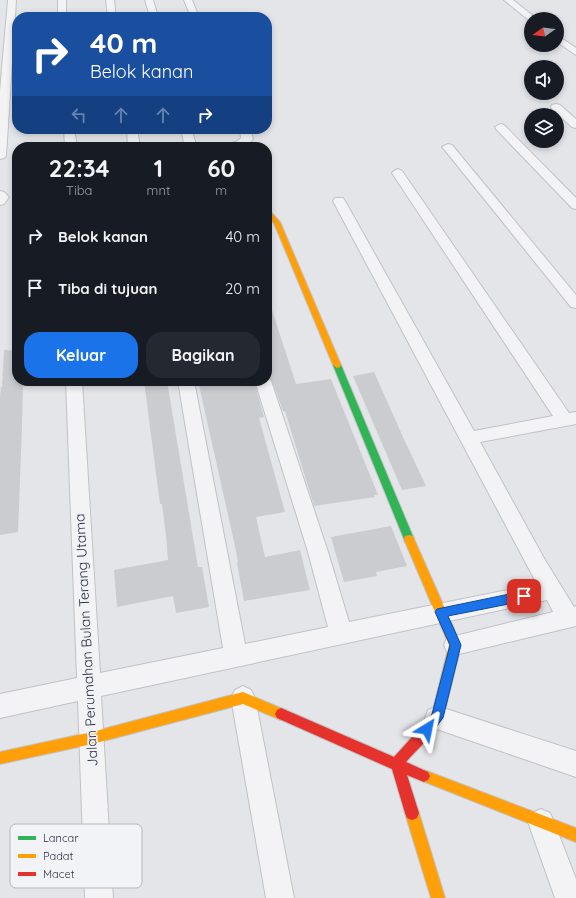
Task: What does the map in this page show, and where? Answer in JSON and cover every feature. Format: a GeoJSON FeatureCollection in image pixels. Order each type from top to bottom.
{"type":"FeatureCollection","features":[{"type":"Feature","properties":{"kind":"street"},"geometry":{"type":"LineString","coordinates":[[0,156],[2,88],[12,0]]}},
{"type":"Feature","properties":{"kind":"street"},"geometry":{"type":"LineString","coordinates":[[62,0],[62,12]]}},
{"type":"Feature","properties":{"kind":"street"},"geometry":{"type":"LineString","coordinates":[[110,0],[111,12]]}},
{"type":"Feature","properties":{"kind":"street"},"geometry":{"type":"LineString","coordinates":[[148,0],[152,12]]}},
{"type":"Feature","properties":{"kind":"street"},"geometry":{"type":"LineString","coordinates":[[188,0],[193,12]]}},
{"type":"Feature","properties":{"kind":"street"},"geometry":{"type":"LineString","coordinates":[[508,0],[524,12]]}},
{"type":"Feature","properties":{"kind":"street"},"geometry":{"type":"LineString","coordinates":[[564,43],[576,52]]}},
{"type":"Feature","properties":{"kind":"street"},"geometry":{"type":"LineString","coordinates":[[2,88],[12,87]]}},
{"type":"Feature","properties":{"kind":"street"},"geometry":{"type":"LineString","coordinates":[[556,107],[576,125]]}},
{"type":"Feature","properties":{"kind":"street"},"geometry":{"type":"LineString","coordinates":[[500,126],[576,205]]}},
{"type":"Feature","properties":{"kind":"street"},"geometry":{"type":"LineString","coordinates":[[244,142],[247,140],[246,134]]}},
{"type":"Feature","properties":{"kind":"street"},"geometry":{"type":"LineString","coordinates":[[448,147],[576,304]]}},
{"type":"Feature","properties":{"kind":"street"},"geometry":{"type":"LineString","coordinates":[[398,173],[570,419],[469,438]]}},
{"type":"Feature","properties":{"kind":"street"},"geometry":{"type":"LineString","coordinates":[[0,195],[3,196],[0,201]]}},
{"type":"Feature","properties":{"kind":"street"},"geometry":{"type":"LineString","coordinates":[[339,201],[552,590],[572,617],[455,645]]}},
{"type":"Feature","properties":{"kind":"street"},"geometry":{"type":"LineString","coordinates":[[272,215],[280,229],[455,645],[437,718],[397,763]]}},
{"type":"Feature","properties":{"kind":"street","name":"Jalan Perumahan Bulan Terang Utama"},"geometry":{"type":"LineString","coordinates":[[74,386],[96,824]]}},
{"type":"Feature","properties":{"kind":"street"},"geometry":{"type":"LineString","coordinates":[[187,386],[236,657]]}},
{"type":"Feature","properties":{"kind":"street"},"geometry":{"type":"LineString","coordinates":[[265,386],[318,552],[341,633]]}},
{"type":"Feature","properties":{"kind":"street"},"geometry":{"type":"LineString","coordinates":[[0,706],[236,657],[440,612],[500,602],[552,590]]}},
{"type":"Feature","properties":{"kind":"street"},"geometry":{"type":"LineString","coordinates":[[243,698],[280,898]]}},
{"type":"Feature","properties":{"kind":"street"},"geometry":{"type":"LineString","coordinates":[[0,758],[92,738],[243,698],[460,791],[576,835]]}},
{"type":"Feature","properties":{"kind":"street"},"geometry":{"type":"LineString","coordinates":[[437,718],[576,764]]}},
{"type":"Feature","properties":{"kind":"street"},"geometry":{"type":"LineString","coordinates":[[397,763],[438,898]]}},
{"type":"Feature","properties":{"kind":"street"},"geometry":{"type":"LineString","coordinates":[[541,822],[569,898]]}},
{"type":"Feature","properties":{"kind":"street","name":"Jalan Perumahan Bulan Terang Utama"},"geometry":{"type":"LineString","coordinates":[[99,888],[99,898]]}},
{"type":"Feature","properties":{"kind":"building"},"geometry":{"type":"Polygon","coordinates":[[[272,310],[296,384],[331,379],[378,495],[374,495],[375,497],[314,506],[285,411],[283,411],[272,381],[272,310]]]}},
{"type":"Feature","properties":{"kind":"building"},"geometry":{"type":"Polygon","coordinates":[[[4,350],[12,351],[12,386],[23,386],[18,532],[0,535],[0,396],[2,387],[4,350]]]}},
{"type":"Feature","properties":{"kind":"building"},"geometry":{"type":"Polygon","coordinates":[[[374,372],[426,486],[402,490],[353,376],[374,372]]]}},
{"type":"Feature","properties":{"kind":"building"},"geometry":{"type":"Polygon","coordinates":[[[145,386],[168,386],[198,567],[202,567],[209,607],[176,613],[173,596],[117,607],[114,570],[168,560],[162,504],[160,504],[145,386]]]}},
{"type":"Feature","properties":{"kind":"building"},"geometry":{"type":"Polygon","coordinates":[[[199,386],[255,386],[264,417],[259,418],[285,512],[256,517],[265,557],[300,550],[310,590],[244,601],[235,546],[199,386]]]}},
{"type":"Feature","properties":{"kind":"building"},"geometry":{"type":"Polygon","coordinates":[[[391,526],[407,566],[376,572],[377,576],[344,582],[331,537],[391,526]]]}},
{"type":"Feature","properties":{"kind":"traffic: fast"},"geometry":{"type":"LineString","coordinates":[[337,365],[409,539]]}},
{"type":"Feature","properties":{"kind":"traffic: slow"},"geometry":{"type":"LineString","coordinates":[[272,216],[277,222],[337,365]]}},
{"type":"Feature","properties":{"kind":"traffic: slow"},"geometry":{"type":"LineString","coordinates":[[409,539],[455,645],[440,706]]}},
{"type":"Feature","properties":{"kind":"traffic: slow"},"geometry":{"type":"LineString","coordinates":[[0,758],[92,738],[243,698],[281,714]]}},
{"type":"Feature","properties":{"kind":"traffic: slow"},"geometry":{"type":"LineString","coordinates":[[424,776],[576,835]]}},
{"type":"Feature","properties":{"kind":"traffic: slow"},"geometry":{"type":"LineString","coordinates":[[412,813],[438,898]]}},
{"type":"Feature","properties":{"kind":"traffic: jam"},"geometry":{"type":"LineString","coordinates":[[412,813],[397,763],[437,718],[440,706]]}},
{"type":"Feature","properties":{"kind":"traffic: jam"},"geometry":{"type":"LineString","coordinates":[[281,714],[424,776]]}},
{"type":"Feature","properties":{"kind":"route"},"geometry":{"type":"LineString","coordinates":[[427,729],[437,718],[455,645],[440,612],[500,602],[524,596]]}}]}
